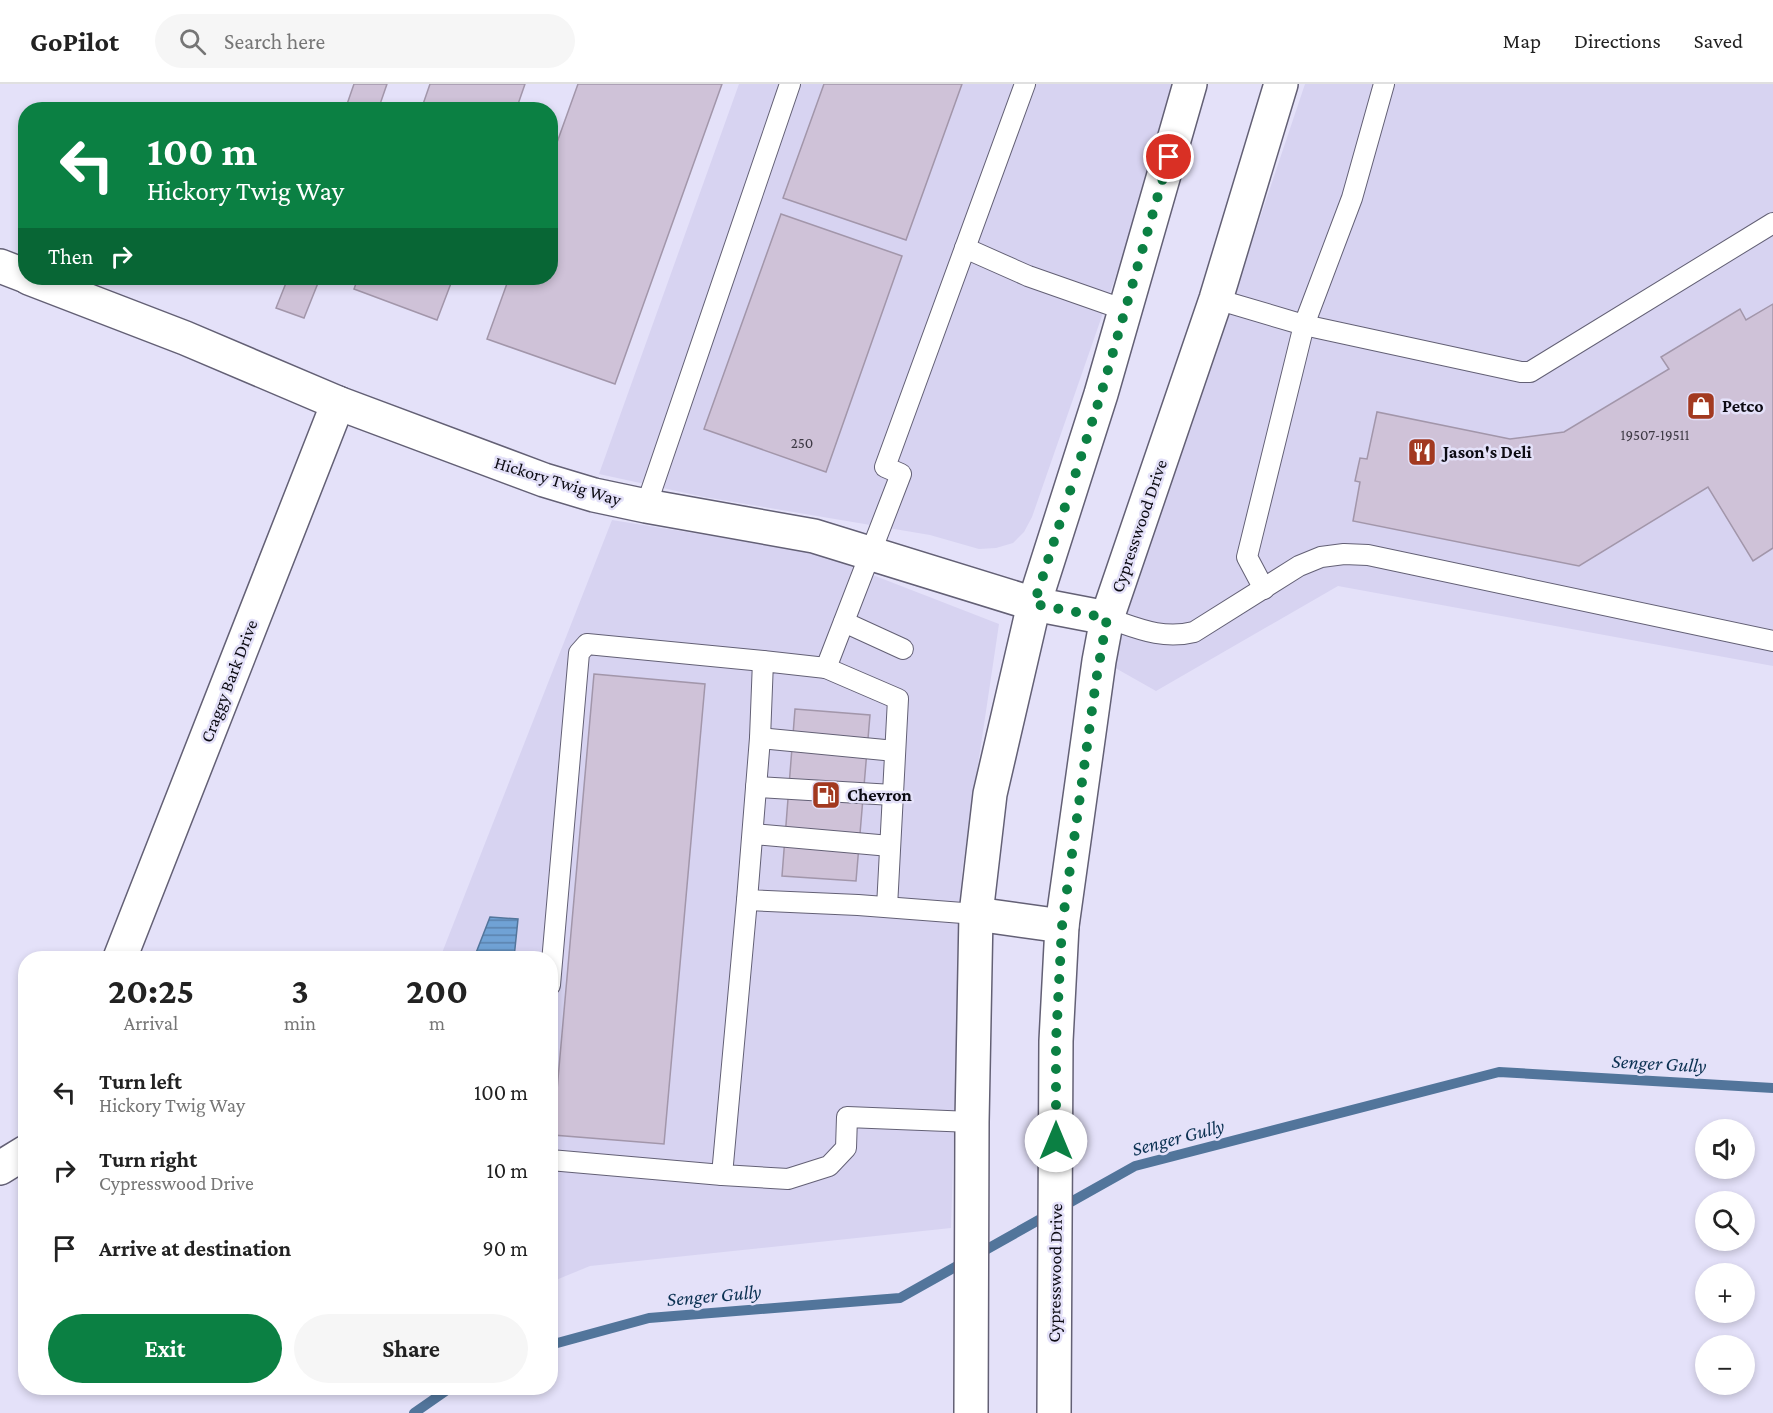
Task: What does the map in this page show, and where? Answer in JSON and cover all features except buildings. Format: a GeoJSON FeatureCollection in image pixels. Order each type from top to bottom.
{"type":"FeatureCollection","features":[{"type":"Feature","properties":{"kind":"main road","name":"Cypresswood Drive"},"geometry":{"type":"LineString","coordinates":[[1054,1413],[1056,1041],[1062,926],[1096,681],[1107,618],[1216,299],[1281,84]]}},
{"type":"Feature","properties":{"kind":"main road"},"geometry":{"type":"LineString","coordinates":[[971,1413],[972,1122],[976,914],[990,794],[1034,604],[1101,394],[1125,310],[1182,86]]}},
{"type":"Feature","properties":{"kind":"main road","name":"Hickory Twig Way"},"geometry":{"type":"LineString","coordinates":[[0,266],[18,273]]}},
{"type":"Feature","properties":{"kind":"main road","name":"Hickory Twig Way"},"geometry":{"type":"LineString","coordinates":[[48,285],[185,338],[338,403],[544,480],[594,495],[646,506],[814,536],[1034,604],[1107,618]]}},
{"type":"Feature","properties":{"kind":"main road","name":"Craggy Bark Drive"},"geometry":{"type":"LineString","coordinates":[[123,951],[338,403]]}},
{"type":"Feature","properties":{"kind":"main road"},"geometry":{"type":"LineString","coordinates":[[976,914],[1062,926]]}},
{"type":"Feature","properties":{"kind":"main road"},"geometry":{"type":"LineString","coordinates":[[0,1168],[18,1157]]}},
{"type":"Feature","properties":{"kind":"lane"},"geometry":{"type":"LineString","coordinates":[[646,506],[790,84]]}},
{"type":"Feature","properties":{"kind":"lane"},"geometry":{"type":"LineString","coordinates":[[826,668],[901,474],[885,467],[1025,84]]}},
{"type":"Feature","properties":{"kind":"lane"},"geometry":{"type":"LineString","coordinates":[[1264,589],[1247,557],[1304,325],[1352,198],[1384,84]]}},
{"type":"Feature","properties":{"kind":"lane"},"geometry":{"type":"LineString","coordinates":[[1216,299],[1304,325],[1521,372],[1530,372],[1773,223]]}},
{"type":"Feature","properties":{"kind":"lane"},"geometry":{"type":"LineString","coordinates":[[965,248],[1028,276],[1125,310]]}},
{"type":"Feature","properties":{"kind":"lane"},"geometry":{"type":"LineString","coordinates":[[1107,618],[1152,633],[1178,636],[1194,632],[1299,566],[1321,557],[1344,554],[1368,555],[1773,641]]}},
{"type":"Feature","properties":{"kind":"lane"},"geometry":{"type":"LineString","coordinates":[[844,622],[903,649]]}},
{"type":"Feature","properties":{"kind":"lane"},"geometry":{"type":"LineString","coordinates":[[553,951],[579,652],[587,644],[826,668],[898,699],[887,907]]}},
{"type":"Feature","properties":{"kind":"lane"},"geometry":{"type":"LineString","coordinates":[[722,1175],[753,834],[763,660]]}},
{"type":"Feature","properties":{"kind":"lane"},"geometry":{"type":"LineString","coordinates":[[760,738],[895,751]]}},
{"type":"Feature","properties":{"kind":"lane"},"geometry":{"type":"LineString","coordinates":[[756,787],[893,795]]}},
{"type":"Feature","properties":{"kind":"lane"},"geometry":{"type":"LineString","coordinates":[[753,834],[890,846]]}},
{"type":"Feature","properties":{"kind":"lane"},"geometry":{"type":"LineString","coordinates":[[747,900],[976,914]]}},
{"type":"Feature","properties":{"kind":"lane"},"geometry":{"type":"LineString","coordinates":[[558,1161],[788,1179],[829,1166],[846,1148],[847,1117],[972,1122]]}},
{"type":"Feature","properties":{"kind":"shaded area"},"geometry":{"type":"Polygon","coordinates":[[[739,84],[1175,84],[1151,175],[1032,517],[1024,532],[1013,543],[996,548],[979,549],[930,535],[704,497],[599,474],[739,84]]]}},
{"type":"Feature","properties":{"kind":"shaded area"},"geometry":{"type":"Polygon","coordinates":[[[1305,84],[1773,84],[1773,666],[1338,586],[1156,691],[1110,665],[1305,84]]]}},
{"type":"Feature","properties":{"kind":"shaded area"},"geometry":{"type":"Polygon","coordinates":[[[612,520],[816,553],[999,624],[962,872],[951,1228],[590,1266],[558,1279],[558,951],[443,951],[612,520]]]}},
{"type":"Feature","properties":{"kind":"water"},"geometry":{"type":"Polygon","coordinates":[[[490,917],[518,919],[515,951],[477,951],[490,917]]]}},
{"type":"Feature","properties":{"kind":"waterway","name":"Senger Gully"},"geometry":{"type":"LineString","coordinates":[[558,1343],[649,1318],[900,1298],[1135,1166],[1499,1072],[1773,1088]]}},
{"type":"Feature","properties":{"kind":"waterway","name":"Senger Gully"},"geometry":{"type":"LineString","coordinates":[[414,1413],[440,1395]]}},
{"type":"Feature","properties":{"kind":"place","name":"Petco"},"geometry":{"type":"Point","coordinates":[1701,406]}},
{"type":"Feature","properties":{"kind":"place","name":"Jason's Deli"},"geometry":{"type":"Point","coordinates":[1422,452]}},
{"type":"Feature","properties":{"kind":"place","name":"Chevron"},"geometry":{"type":"Point","coordinates":[826,795]}},
{"type":"Feature","properties":{"kind":"route"},"geometry":{"type":"LineString","coordinates":[[1056,1141],[1056,1041],[1062,926],[1107,618],[1034,604],[1101,394],[1169,157]]}}]}
